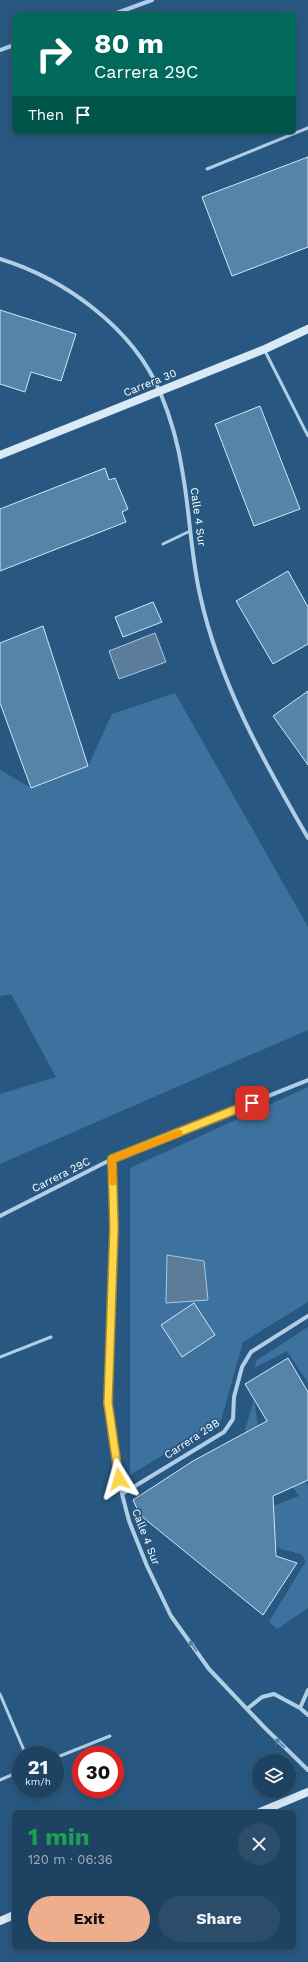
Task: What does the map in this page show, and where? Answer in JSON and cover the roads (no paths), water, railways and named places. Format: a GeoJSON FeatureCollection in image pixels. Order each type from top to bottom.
{"type":"FeatureCollection","features":[{"type":"Feature","properties":{"kind":"street"},"geometry":{"type":"LineString","coordinates":[[119,12],[152,0]]}},
{"type":"Feature","properties":{"kind":"street"},"geometry":{"type":"LineString","coordinates":[[0,50],[12,46]]}},
{"type":"Feature","properties":{"kind":"street","name":"Calle 4 Sur"},"geometry":{"type":"LineString","coordinates":[[0,259],[17,264],[53,280],[86,302],[115,328],[140,358],[160,391],[171,423],[183,474],[200,595],[218,658],[252,738],[308,838]]}},
{"type":"Feature","properties":{"kind":"street","name":"Carrera 30"},"geometry":{"type":"LineString","coordinates":[[0,455],[308,330]]}},
{"type":"Feature","properties":{"kind":"street","name":"Carrera 29C"},"geometry":{"type":"LineString","coordinates":[[0,1216],[112,1159],[308,1080]]}},
{"type":"Feature","properties":{"kind":"street","name":"Calle 4 Sur"},"geometry":{"type":"LineString","coordinates":[[112,1159],[114,1227],[108,1403],[122,1494],[129,1521],[147,1566],[171,1616],[209,1669],[308,1770]]}},
{"type":"Feature","properties":{"kind":"street","name":"Carrera 29B"},"geometry":{"type":"LineString","coordinates":[[122,1494],[224,1432],[233,1419],[234,1397],[242,1367],[251,1352],[308,1316]]}},
{"type":"Feature","properties":{"kind":"street"},"geometry":{"type":"LineString","coordinates":[[300,1708],[308,1690]]}},
{"type":"Feature","properties":{"kind":"street"},"geometry":{"type":"LineString","coordinates":[[247,1709],[262,1697],[274,1694],[300,1708],[308,1715]]}},
{"type":"Feature","properties":{"kind":"street"},"geometry":{"type":"LineString","coordinates":[[265,1810],[308,1792]]}},
{"type":"Feature","properties":{"kind":"street"},"geometry":{"type":"LineString","coordinates":[[0,1921],[12,1916]]}},
{"type":"Feature","properties":{"kind":"lane"},"geometry":{"type":"LineString","coordinates":[[296,133],[308,128]]}},
{"type":"Feature","properties":{"kind":"lane"},"geometry":{"type":"LineString","coordinates":[[207,169],[293,134]]}},
{"type":"Feature","properties":{"kind":"lane"},"geometry":{"type":"LineString","coordinates":[[264,349],[308,436]]}},
{"type":"Feature","properties":{"kind":"lane"},"geometry":{"type":"LineString","coordinates":[[163,544],[190,531]]}},
{"type":"Feature","properties":{"kind":"lane"},"geometry":{"type":"LineString","coordinates":[[0,1358],[51,1337]]}},
{"type":"Feature","properties":{"kind":"lane"},"geometry":{"type":"LineString","coordinates":[[0,1694],[22,1746]]}},
{"type":"Feature","properties":{"kind":"lane"},"geometry":{"type":"LineString","coordinates":[[64,1754],[110,1736]]}},
{"type":"Feature","properties":{"kind":"lane"},"geometry":{"type":"LineString","coordinates":[[0,1780],[12,1775]]}}]}
